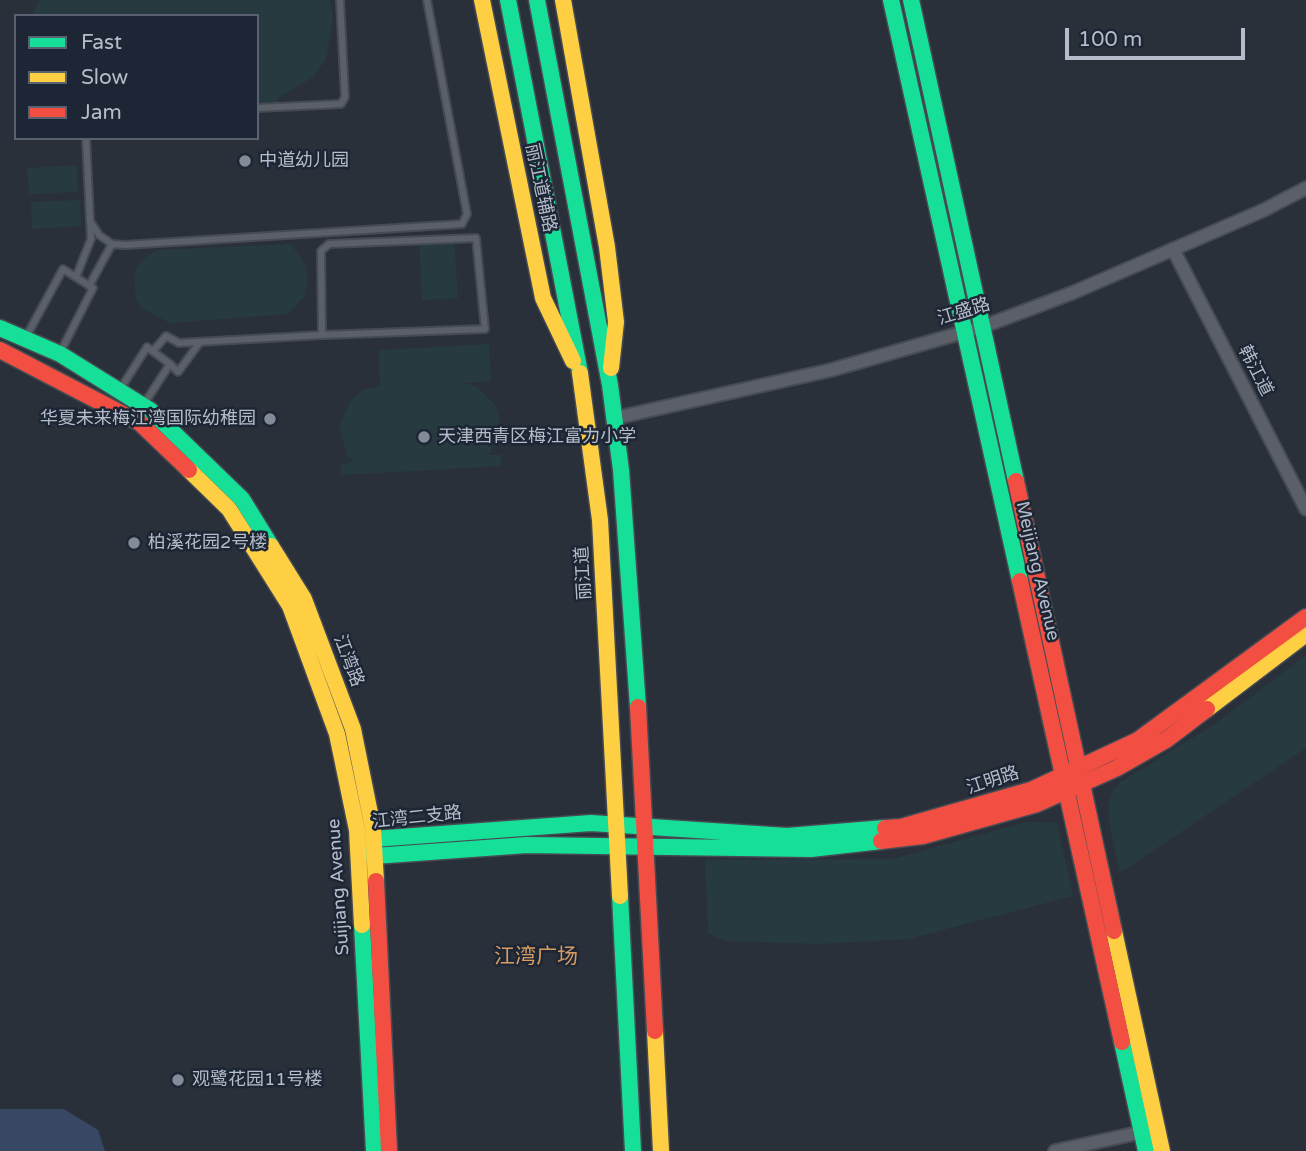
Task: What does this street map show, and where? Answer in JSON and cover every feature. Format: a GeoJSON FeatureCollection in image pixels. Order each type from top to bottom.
{"type":"FeatureCollection","features":[{"type":"Feature","properties":{"kind":"street","name":"丽江道辅路"},"geometry":{"type":"LineString","coordinates":[[482,0],[543,298],[581,378]]}},
{"type":"Feature","properties":{"kind":"street","name":"丽江道"},"geometry":{"type":"LineString","coordinates":[[508,0],[581,378],[600,520],[633,1151]]}},
{"type":"Feature","properties":{"kind":"street"},"geometry":{"type":"LineString","coordinates":[[537,0],[615,418],[625,518],[645,825],[661,1151]]}},
{"type":"Feature","properties":{"kind":"street"},"geometry":{"type":"LineString","coordinates":[[564,0],[607,247],[616,321],[610,386]]}},
{"type":"Feature","properties":{"kind":"street","name":"Meijiang Avenue"},"geometry":{"type":"LineString","coordinates":[[891,0],[1146,1151]]}},
{"type":"Feature","properties":{"kind":"street","name":"Meijiang Avenue"},"geometry":{"type":"LineString","coordinates":[[911,0],[1162,1151]]}},
{"type":"Feature","properties":{"kind":"street","name":"江盛路"},"geometry":{"type":"LineString","coordinates":[[615,418],[831,370],[982,327],[1072,293],[1306,188]]}},
{"type":"Feature","properties":{"kind":"street","name":"韩江道"},"geometry":{"type":"LineString","coordinates":[[1173,249],[1306,509]]}},
{"type":"Feature","properties":{"kind":"street","name":"江湾路"},"geometry":{"type":"LineString","coordinates":[[0,327],[60,354],[143,406],[242,499],[304,599],[353,729],[373,839],[388,1151]]}},
{"type":"Feature","properties":{"kind":"street","name":"Suijiang Avenue"},"geometry":{"type":"LineString","coordinates":[[0,350],[140,423],[229,509],[295,619],[337,734],[358,848],[374,1151]]}},
{"type":"Feature","properties":{"kind":"street","name":"江明路"},"geometry":{"type":"LineString","coordinates":[[1082,777],[1149,733],[1306,618]]}},
{"type":"Feature","properties":{"kind":"street","name":"江明路"},"geometry":{"type":"LineString","coordinates":[[646,844],[767,849],[868,844],[923,836],[985,820],[1166,740],[1306,634]]}},
{"type":"Feature","properties":{"kind":"street","name":"江明路"},"geometry":{"type":"LineString","coordinates":[[645,825],[737,835],[787,836],[863,831],[901,827],[1065,784]]}},
{"type":"Feature","properties":{"kind":"street","name":"江湾二支路"},"geometry":{"type":"LineString","coordinates":[[358,848],[373,839],[616,824],[645,825]]}},
{"type":"Feature","properties":{"kind":"street","name":"江湾二支路"},"geometry":{"type":"LineString","coordinates":[[358,848],[374,856],[527,845],[646,844]]}},
{"type":"Feature","properties":{"kind":"street"},"geometry":{"type":"LineString","coordinates":[[1055,1151],[1142,1132]]}},
{"type":"Feature","properties":{"kind":"lane"},"geometry":{"type":"LineString","coordinates":[[259,108],[341,104],[345,97],[340,0]]}},
{"type":"Feature","properties":{"kind":"lane"},"geometry":{"type":"LineString","coordinates":[[90,221],[99,235],[112,244],[462,224],[467,214],[427,0]]}},
{"type":"Feature","properties":{"kind":"lane"},"geometry":{"type":"LineString","coordinates":[[76,277],[91,239],[86,140]]}},
{"type":"Feature","properties":{"kind":"lane"},"geometry":{"type":"LineString","coordinates":[[153,351],[166,336],[179,344],[485,328],[476,238],[328,244],[321,251],[322,335]]}},
{"type":"Feature","properties":{"kind":"lane"},"geometry":{"type":"LineString","coordinates":[[89,286],[112,244]]}},
{"type":"Feature","properties":{"kind":"lane"},"geometry":{"type":"LineString","coordinates":[[25,339],[63,269],[93,288],[60,354]]}},
{"type":"Feature","properties":{"kind":"lane"},"geometry":{"type":"LineString","coordinates":[[119,391],[147,346],[178,372],[200,342]]}},
{"type":"Feature","properties":{"kind":"lane"},"geometry":{"type":"LineString","coordinates":[[143,406],[170,365]]}},
{"type":"Feature","properties":{"kind":"shaded area"},"geometry":{"type":"Polygon","coordinates":[[[39,0],[330,0],[333,18],[326,59],[313,77],[278,98],[278,103],[259,104],[259,14],[33,14],[39,0]]]}},
{"type":"Feature","properties":{"kind":"shaded area"},"geometry":{"type":"Polygon","coordinates":[[[77,165],[78,192],[29,194],[27,168],[77,165]]]}},
{"type":"Feature","properties":{"kind":"shaded area"},"geometry":{"type":"Polygon","coordinates":[[[80,200],[81,226],[32,229],[31,202],[80,200]]]}},
{"type":"Feature","properties":{"kind":"shaded area"},"geometry":{"type":"Polygon","coordinates":[[[454,240],[458,298],[422,300],[419,242],[454,240]]]}},
{"type":"Feature","properties":{"kind":"shaded area"},"geometry":{"type":"Polygon","coordinates":[[[291,244],[305,264],[308,278],[304,297],[288,314],[170,323],[143,309],[136,300],[134,277],[139,263],[156,250],[291,244]]]}},
{"type":"Feature","properties":{"kind":"shaded area"},"geometry":{"type":"Polygon","coordinates":[[[489,344],[491,381],[463,383],[476,386],[496,406],[500,421],[498,438],[488,455],[501,455],[502,466],[341,475],[341,464],[354,461],[347,456],[339,425],[351,400],[363,390],[380,386],[378,350],[489,344]]]}},
{"type":"Feature","properties":{"kind":"shaded area"},"geometry":{"type":"Polygon","coordinates":[[[1306,655],[1306,748],[1120,873],[1108,806],[1113,790],[1121,782],[1215,724],[1306,655]]]}},
{"type":"Feature","properties":{"kind":"shaded area"},"geometry":{"type":"Polygon","coordinates":[[[1026,822],[1057,823],[1073,896],[908,939],[819,944],[725,941],[708,933],[705,860],[893,859],[1026,822]]]}},
{"type":"Feature","properties":{"kind":"water"},"geometry":{"type":"Polygon","coordinates":[[[0,1109],[64,1109],[98,1130],[105,1151],[0,1151],[0,1109]]]}},
{"type":"Feature","properties":{"kind":"traffic: fast"},"geometry":{"type":"LineString","coordinates":[[508,0],[580,373]]}},
{"type":"Feature","properties":{"kind":"traffic: fast"},"geometry":{"type":"LineString","coordinates":[[537,0],[610,385],[621,470],[638,707]]}},
{"type":"Feature","properties":{"kind":"traffic: fast"},"geometry":{"type":"LineString","coordinates":[[891,0],[1020,581]]}},
{"type":"Feature","properties":{"kind":"traffic: fast"},"geometry":{"type":"LineString","coordinates":[[911,0],[1016,481]]}},
{"type":"Feature","properties":{"kind":"traffic: fast"},"geometry":{"type":"LineString","coordinates":[[0,328],[60,354],[150,410],[242,499],[271,546]]}},
{"type":"Feature","properties":{"kind":"traffic: fast"},"geometry":{"type":"LineString","coordinates":[[358,848],[373,839],[591,823],[787,836],[885,828]]}},
{"type":"Feature","properties":{"kind":"traffic: fast"},"geometry":{"type":"LineString","coordinates":[[358,848],[374,856],[527,845],[811,849],[881,841]]}},
{"type":"Feature","properties":{"kind":"traffic: fast"},"geometry":{"type":"LineString","coordinates":[[620,896],[633,1151]]}},
{"type":"Feature","properties":{"kind":"traffic: fast"},"geometry":{"type":"LineString","coordinates":[[362,925],[374,1151]]}},
{"type":"Feature","properties":{"kind":"traffic: fast"},"geometry":{"type":"LineString","coordinates":[[1122,1042],[1146,1151]]}},
{"type":"Feature","properties":{"kind":"traffic: slow"},"geometry":{"type":"LineString","coordinates":[[482,0],[543,298],[573,361]]}},
{"type":"Feature","properties":{"kind":"traffic: slow"},"geometry":{"type":"LineString","coordinates":[[563,0],[607,247],[616,322],[611,368]]}},
{"type":"Feature","properties":{"kind":"traffic: slow"},"geometry":{"type":"LineString","coordinates":[[580,373],[600,520],[620,896]]}},
{"type":"Feature","properties":{"kind":"traffic: slow"},"geometry":{"type":"LineString","coordinates":[[189,470],[229,509],[290,606],[337,734],[357,830],[362,925]]}},
{"type":"Feature","properties":{"kind":"traffic: slow"},"geometry":{"type":"LineString","coordinates":[[271,546],[304,599],[353,729],[373,828],[376,881]]}},
{"type":"Feature","properties":{"kind":"traffic: slow"},"geometry":{"type":"LineString","coordinates":[[1207,709],[1306,634]]}},
{"type":"Feature","properties":{"kind":"traffic: slow"},"geometry":{"type":"LineString","coordinates":[[1114,931],[1162,1151]]}},
{"type":"Feature","properties":{"kind":"traffic: slow"},"geometry":{"type":"LineString","coordinates":[[655,1031],[661,1151]]}},
{"type":"Feature","properties":{"kind":"traffic: jam"},"geometry":{"type":"LineString","coordinates":[[0,350],[140,423],[189,470]]}},
{"type":"Feature","properties":{"kind":"traffic: jam"},"geometry":{"type":"LineString","coordinates":[[1016,481],[1114,931]]}},
{"type":"Feature","properties":{"kind":"traffic: jam"},"geometry":{"type":"LineString","coordinates":[[1020,581],[1122,1042]]}},
{"type":"Feature","properties":{"kind":"traffic: jam"},"geometry":{"type":"LineString","coordinates":[[885,828],[901,827],[1031,790],[1138,740],[1306,617]]}},
{"type":"Feature","properties":{"kind":"traffic: jam"},"geometry":{"type":"LineString","coordinates":[[638,707],[655,1031]]}},
{"type":"Feature","properties":{"kind":"traffic: jam"},"geometry":{"type":"LineString","coordinates":[[881,841],[923,836],[1037,804],[1117,768],[1166,740],[1207,709]]}},
{"type":"Feature","properties":{"kind":"traffic: jam"},"geometry":{"type":"LineString","coordinates":[[376,881],[389,1151]]}},
{"type":"Feature","properties":{"kind":"place","name":"中道幼儿园"},"geometry":{"type":"Point","coordinates":[245,161]}},
{"type":"Feature","properties":{"kind":"place","name":"华夏未来梅江湾国际幼稚园"},"geometry":{"type":"Point","coordinates":[270,419]}},
{"type":"Feature","properties":{"kind":"place","name":"天津西青区梅江富力小学"},"geometry":{"type":"Point","coordinates":[424,437]}},
{"type":"Feature","properties":{"kind":"place","name":"柏溪花园2号楼"},"geometry":{"type":"Point","coordinates":[134,543]}},
{"type":"Feature","properties":{"kind":"place","name":"观鹭花园11号楼"},"geometry":{"type":"Point","coordinates":[178,1080]}},
{"type":"Feature","properties":{"kind":"district","name":"江湾广场"},"geometry":{"type":"Point","coordinates":[536,957]}}]}
